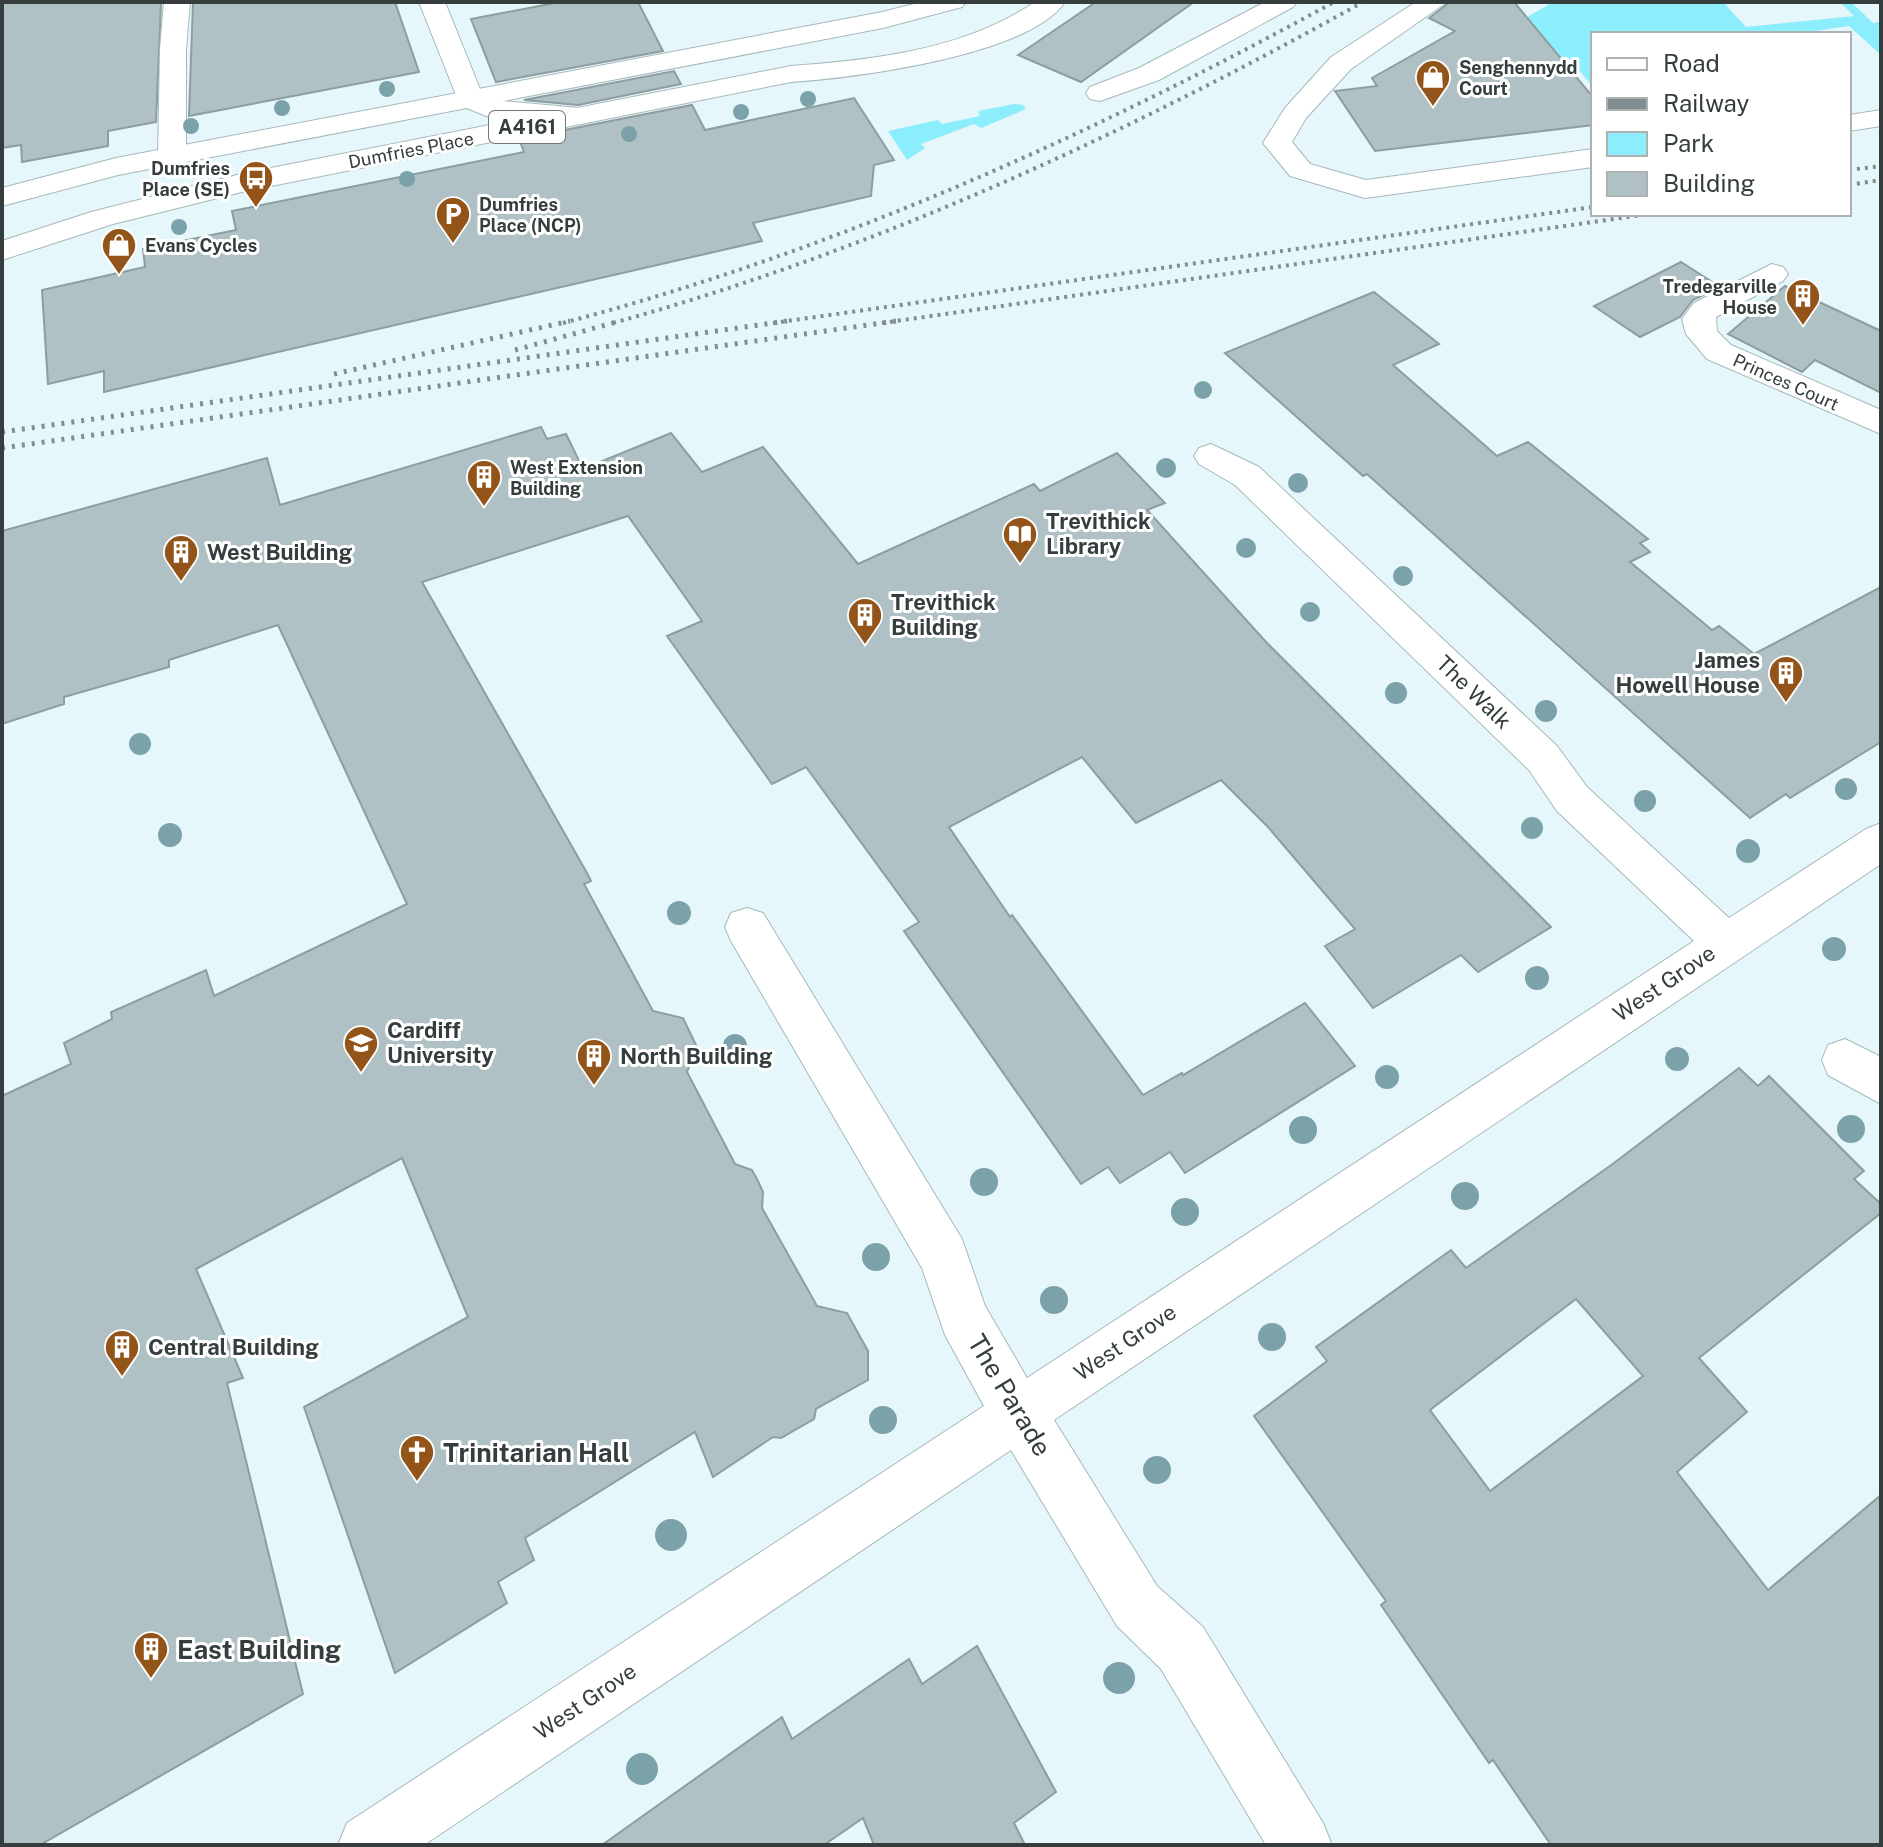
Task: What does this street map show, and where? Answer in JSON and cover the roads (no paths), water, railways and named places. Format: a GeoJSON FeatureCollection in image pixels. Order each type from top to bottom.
{"type":"FeatureCollection","features":[{"type":"Feature","properties":{"kind":"street"},"geometry":{"type":"LineString","coordinates":[[172,156],[173,49],[177,2]]}},
{"type":"Feature","properties":{"kind":"street"},"geometry":{"type":"LineString","coordinates":[[432,2],[470,99],[486,108],[580,116]]}},
{"type":"Feature","properties":{"kind":"street","name":"Dumfries Place"},"geometry":{"type":"LineString","coordinates":[[2,197],[82,174],[883,20],[953,2]]}},
{"type":"Feature","properties":{"kind":"street","name":"Dumfries Place"},"geometry":{"type":"LineString","coordinates":[[2,251],[102,218],[229,186],[791,74],[840,71],[958,47],[999,33],[1052,2]]}},
{"type":"Feature","properties":{"kind":"street"},"geometry":{"type":"LineString","coordinates":[[1100,93],[1149,74],[1284,2]]}},
{"type":"Feature","properties":{"kind":"street"},"geometry":{"type":"LineString","coordinates":[[1434,2],[1341,63],[1295,114],[1277,143],[1300,170],[1365,189],[1591,158]]}},
{"type":"Feature","properties":{"kind":"street"},"geometry":{"type":"LineString","coordinates":[[1851,123],[1881,118]]}},
{"type":"Feature","properties":{"kind":"street","name":"Princes Court"},"geometry":{"type":"LineString","coordinates":[[1772,274],[1705,310],[1698,319],[1702,334],[1719,352],[1745,365],[1881,423]]}},
{"type":"Feature","properties":{"kind":"street","name":"The Walk"},"geometry":{"type":"LineString","coordinates":[[1211,456],[1247,476],[1543,758],[1572,799],[1725,942]]}},
{"type":"Feature","properties":{"kind":"street","name":"West Grove"},"geometry":{"type":"LineString","coordinates":[[394,1837],[1020,1412],[1881,841]]}},
{"type":"Feature","properties":{"kind":"street","name":"The Parade"},"geometry":{"type":"LineString","coordinates":[[747,927],[944,1257],[963,1317],[1137,1606],[1182,1648],[1301,1845]]}},
{"type":"Feature","properties":{"kind":"railway"},"geometry":{"type":"LineString","coordinates":[[570,321],[763,261],[958,186],[1148,99],[1334,2]]}},
{"type":"Feature","properties":{"kind":"railway"},"geometry":{"type":"LineString","coordinates":[[616,322],[808,261],[997,185],[1182,98],[1363,2]]}},
{"type":"Feature","properties":{"kind":"railway"},"geometry":{"type":"LineString","coordinates":[[1851,170],[1881,166]]}},
{"type":"Feature","properties":{"kind":"railway"},"geometry":{"type":"LineString","coordinates":[[1851,185],[1881,180]]}},
{"type":"Feature","properties":{"kind":"railway"},"geometry":{"type":"LineString","coordinates":[[773,323],[1591,207]]}},
{"type":"Feature","properties":{"kind":"railway"},"geometry":{"type":"LineString","coordinates":[[882,323],[1635,216]]}},
{"type":"Feature","properties":{"kind":"railway"},"geometry":{"type":"LineString","coordinates":[[334,374],[570,321]]}},
{"type":"Feature","properties":{"kind":"railway"},"geometry":{"type":"LineString","coordinates":[[563,323],[570,321]]}},
{"type":"Feature","properties":{"kind":"railway"},"geometry":{"type":"LineString","coordinates":[[2,432],[787,321]]}},
{"type":"Feature","properties":{"kind":"railway"},"geometry":{"type":"LineString","coordinates":[[2,448],[896,321]]}},
{"type":"Feature","properties":{"kind":"railway"},"geometry":{"type":"LineString","coordinates":[[515,350],[616,322]]}},
{"type":"Feature","properties":{"kind":"place","name":"Senghennydd Court"},"geometry":{"type":"Point","coordinates":[1433,108]}},
{"type":"Feature","properties":{"kind":"place","name":"Dumfries Place (SE)"},"geometry":{"type":"Point","coordinates":[256,209]}},
{"type":"Feature","properties":{"kind":"place","name":"Dumfries Place (NCP)"},"geometry":{"type":"Point","coordinates":[453,245]}},
{"type":"Feature","properties":{"kind":"place","name":"Evans Cycles"},"geometry":{"type":"Point","coordinates":[119,276]}},
{"type":"Feature","properties":{"kind":"place","name":"Tredegarville House"},"geometry":{"type":"Point","coordinates":[1803,327]}},
{"type":"Feature","properties":{"kind":"place","name":"West Extension Building"},"geometry":{"type":"Point","coordinates":[484,508]}},
{"type":"Feature","properties":{"kind":"place","name":"Trevithick Library"},"geometry":{"type":"Point","coordinates":[1020,565]}},
{"type":"Feature","properties":{"kind":"place","name":"West Building"},"geometry":{"type":"Point","coordinates":[181,583]}},
{"type":"Feature","properties":{"kind":"place","name":"Trevithick Building"},"geometry":{"type":"Point","coordinates":[865,646]}},
{"type":"Feature","properties":{"kind":"place","name":"James Howell House"},"geometry":{"type":"Point","coordinates":[1786,704]}},
{"type":"Feature","properties":{"kind":"place","name":"Cardiff University"},"geometry":{"type":"Point","coordinates":[361,1074]}},
{"type":"Feature","properties":{"kind":"place","name":"North Building"},"geometry":{"type":"Point","coordinates":[594,1087]}},
{"type":"Feature","properties":{"kind":"place","name":"Central Building"},"geometry":{"type":"Point","coordinates":[122,1378]}},
{"type":"Feature","properties":{"kind":"place","name":"Trinitarian Hall"},"geometry":{"type":"Point","coordinates":[417,1483]}},
{"type":"Feature","properties":{"kind":"place","name":"East Building"},"geometry":{"type":"Point","coordinates":[151,1680]}}]}
